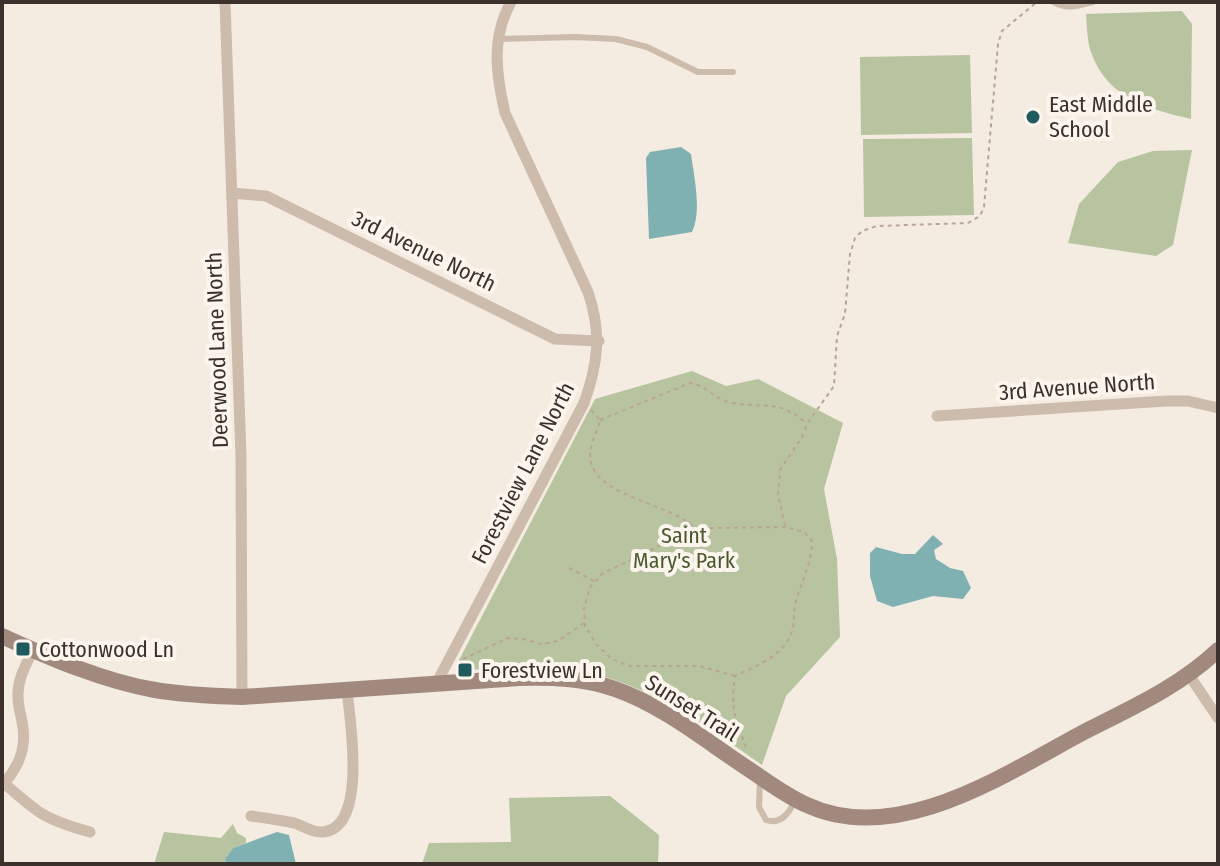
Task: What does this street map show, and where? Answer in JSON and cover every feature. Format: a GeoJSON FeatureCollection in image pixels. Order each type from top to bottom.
{"type":"FeatureCollection","features":[{"type":"Feature","properties":{"kind":"street","name":"Deerwood Lane North"},"geometry":{"type":"LineString","coordinates":[[225,2],[241,456],[242,697]]}},
{"type":"Feature","properties":{"kind":"street","name":"Forestview Lane North"},"geometry":{"type":"LineString","coordinates":[[436,684],[584,403],[593,377],[599,341],[588,292],[505,113],[499,87],[497,39],[511,2]]}},
{"type":"Feature","properties":{"kind":"street","name":"3rd Avenue North"},"geometry":{"type":"LineString","coordinates":[[232,193],[266,196],[555,339],[599,341]]}},
{"type":"Feature","properties":{"kind":"street","name":"3rd Avenue North"},"geometry":{"type":"LineString","coordinates":[[937,416],[1166,401],[1188,401],[1218,408]]}},
{"type":"Feature","properties":{"kind":"street","name":"Sunset Trail"},"geometry":{"type":"LineString","coordinates":[[2,636],[113,679],[152,689],[242,697],[550,677],[582,680],[614,688],[652,706],[795,800],[851,817],[898,815],[928,808],[1000,778],[1189,675],[1218,650]]}},
{"type":"Feature","properties":{"kind":"street"},"geometry":{"type":"LineString","coordinates":[[33,650],[18,686],[17,700],[24,742],[14,771],[3,784],[39,814],[61,825],[90,832]]}},
{"type":"Feature","properties":{"kind":"street"},"geometry":{"type":"LineString","coordinates":[[1189,675],[1218,718]]}},
{"type":"Feature","properties":{"kind":"street"},"geometry":{"type":"LineString","coordinates":[[251,816],[294,823],[314,832],[333,830],[341,823],[347,814],[352,793],[353,772],[347,690]]}},
{"type":"Feature","properties":{"kind":"lane"},"geometry":{"type":"LineString","coordinates":[[1053,2],[1061,7],[1073,8],[1093,2]]}},
{"type":"Feature","properties":{"kind":"lane"},"geometry":{"type":"LineString","coordinates":[[497,39],[616,39],[647,47],[698,72],[733,72]]}},
{"type":"Feature","properties":{"kind":"lane"},"geometry":{"type":"LineString","coordinates":[[760,777],[759,807],[766,820],[781,819],[795,800]]}},
{"type":"Feature","properties":{"kind":"path"},"geometry":{"type":"LineString","coordinates":[[785,527],[778,495],[780,470],[834,386],[837,336],[845,314],[850,254],[855,238],[862,231],[877,226],[968,223],[980,216],[984,207],[998,44],[1002,31],[1037,2]]}},
{"type":"Feature","properties":{"kind":"path"},"geometry":{"type":"LineString","coordinates":[[697,530],[686,518],[609,485],[596,472],[590,461],[600,420],[690,383],[701,384],[727,402],[792,411],[807,424]]}},
{"type":"Feature","properties":{"kind":"path"},"geometry":{"type":"LineString","coordinates":[[584,403],[600,420]]}},
{"type":"Feature","properties":{"kind":"path"},"geometry":{"type":"LineString","coordinates":[[785,527],[804,532],[812,541],[812,555],[795,603],[793,630],[786,646],[763,663],[735,676],[699,666],[629,666],[612,659],[596,644],[585,623],[584,608],[590,587],[602,574],[697,530],[785,527]]}},
{"type":"Feature","properties":{"kind":"path"},"geometry":{"type":"LineString","coordinates":[[569,568],[595,582]]}},
{"type":"Feature","properties":{"kind":"path"},"geometry":{"type":"LineString","coordinates":[[463,659],[508,638],[541,644],[558,641],[585,623]]}},
{"type":"Feature","properties":{"kind":"path"},"geometry":{"type":"LineString","coordinates":[[735,676],[731,702],[750,760]]}},
{"type":"Feature","properties":{"kind":"green space"},"geometry":{"type":"Polygon","coordinates":[[[1182,11],[1192,24],[1191,119],[1145,106],[1118,91],[1098,68],[1087,33],[1086,14],[1182,11]]]}},
{"type":"Feature","properties":{"kind":"green space"},"geometry":{"type":"Polygon","coordinates":[[[970,55],[972,133],[861,135],[860,57],[970,55]]]}},
{"type":"Feature","properties":{"kind":"green space"},"geometry":{"type":"Polygon","coordinates":[[[972,138],[974,215],[864,217],[863,139],[972,138]]]}},
{"type":"Feature","properties":{"kind":"green space"},"geometry":{"type":"Polygon","coordinates":[[[1192,150],[1173,245],[1156,256],[1068,243],[1079,204],[1118,162],[1153,151],[1192,150]]]}},
{"type":"Feature","properties":{"kind":"green space","name":"Saint Mary's Park"},"geometry":{"type":"Polygon","coordinates":[[[692,371],[726,386],[758,379],[843,423],[824,489],[837,559],[840,637],[786,696],[762,765],[668,704],[617,681],[552,667],[469,670],[459,660],[595,399],[692,371]]]}},
{"type":"Feature","properties":{"kind":"green space"},"geometry":{"type":"Polygon","coordinates":[[[610,796],[659,835],[658,864],[422,864],[429,843],[511,842],[509,798],[610,796]]]}},
{"type":"Feature","properties":{"kind":"green space"},"geometry":{"type":"Polygon","coordinates":[[[233,824],[237,833],[246,838],[246,843],[233,848],[225,859],[226,864],[154,864],[164,832],[221,838],[233,824]]]}},
{"type":"Feature","properties":{"kind":"water"},"geometry":{"type":"Polygon","coordinates":[[[681,147],[691,154],[696,194],[695,224],[692,232],[649,239],[646,158],[650,152],[681,147]]]}},
{"type":"Feature","properties":{"kind":"water"},"geometry":{"type":"Polygon","coordinates":[[[933,535],[943,544],[934,550],[936,559],[950,568],[963,571],[971,588],[963,599],[933,596],[893,607],[877,601],[870,576],[870,553],[876,547],[915,554],[933,535]]]}},
{"type":"Feature","properties":{"kind":"water"},"geometry":{"type":"Polygon","coordinates":[[[277,832],[289,835],[296,864],[226,864],[225,859],[233,848],[277,832]]]}},
{"type":"Feature","properties":{"kind":"place","name":"East Middle School"},"geometry":{"type":"Point","coordinates":[1033,117]}},
{"type":"Feature","properties":{"kind":"place","name":"Cottonwood Ln"},"geometry":{"type":"Point","coordinates":[23,649]}},
{"type":"Feature","properties":{"kind":"place","name":"Forestview Ln"},"geometry":{"type":"Point","coordinates":[465,670]}}]}
